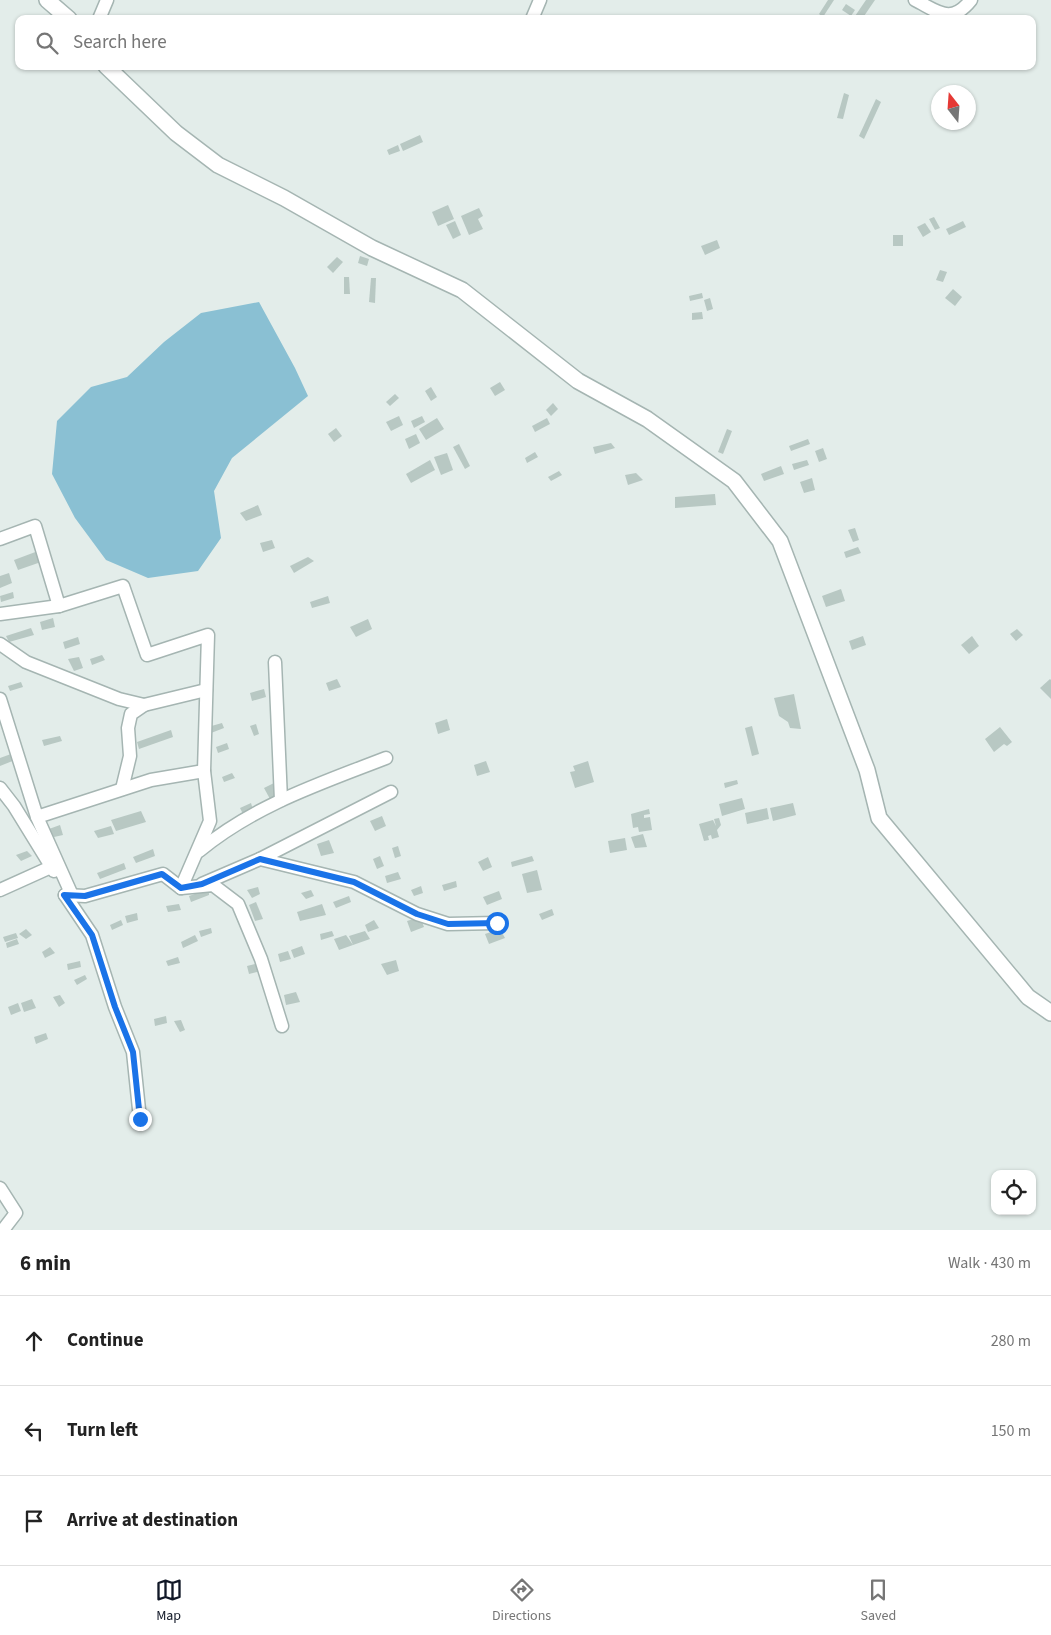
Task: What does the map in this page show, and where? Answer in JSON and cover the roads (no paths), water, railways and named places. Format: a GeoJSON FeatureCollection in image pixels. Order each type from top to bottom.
{"type":"FeatureCollection","features":[{"type":"Feature","properties":{"kind":"street"},"geometry":{"type":"LineString","coordinates":[[47,0],[64,15]]}},
{"type":"Feature","properties":{"kind":"street"},"geometry":{"type":"LineString","coordinates":[[101,15],[107,0]]}},
{"type":"Feature","properties":{"kind":"street"},"geometry":{"type":"LineString","coordinates":[[534,15],[540,0]]}},
{"type":"Feature","properties":{"kind":"street"},"geometry":{"type":"LineString","coordinates":[[915,0],[940,13],[952,14],[961,12],[970,0]]}},
{"type":"Feature","properties":{"kind":"street"},"geometry":{"type":"LineString","coordinates":[[110,70],[176,133],[218,165],[284,198],[372,248],[462,290],[578,381],[647,419],[734,481],[780,541],[867,770],[879,818],[1028,997],[1051,1013]]}},
{"type":"Feature","properties":{"kind":"street"},"geometry":{"type":"LineString","coordinates":[[0,539],[35,526],[59,606]]}},
{"type":"Feature","properties":{"kind":"street"},"geometry":{"type":"LineString","coordinates":[[0,614],[59,606],[123,586],[147,655],[208,635],[204,771],[210,821],[181,888]]}},
{"type":"Feature","properties":{"kind":"street"},"geometry":{"type":"LineString","coordinates":[[0,644],[26,662],[119,699],[144,706]]}},
{"type":"Feature","properties":{"kind":"street"},"geometry":{"type":"LineString","coordinates":[[275,662],[281,800]]}},
{"type":"Feature","properties":{"kind":"street"},"geometry":{"type":"LineString","coordinates":[[122,790],[130,756],[128,728],[131,714],[144,706],[206,690]]}},
{"type":"Feature","properties":{"kind":"street"},"geometry":{"type":"LineString","coordinates":[[0,699],[37,816],[68,894]]}},
{"type":"Feature","properties":{"kind":"street"},"geometry":{"type":"LineString","coordinates":[[196,853],[227,828],[281,800],[386,758]]}},
{"type":"Feature","properties":{"kind":"street"},"geometry":{"type":"LineString","coordinates":[[37,816],[151,780],[204,771]]}},
{"type":"Feature","properties":{"kind":"street"},"geometry":{"type":"LineString","coordinates":[[0,788],[14,806],[92,935],[115,1007],[133,1052],[140,1119]]}},
{"type":"Feature","properties":{"kind":"street"},"geometry":{"type":"LineString","coordinates":[[68,894],[85,896],[162,874],[181,888],[202,884],[260,859],[391,792]]}},
{"type":"Feature","properties":{"kind":"street"},"geometry":{"type":"LineString","coordinates":[[260,859],[354,882],[417,914],[448,924],[497,923]]}},
{"type":"Feature","properties":{"kind":"street"},"geometry":{"type":"LineString","coordinates":[[0,890],[51,867]]}},
{"type":"Feature","properties":{"kind":"street"},"geometry":{"type":"LineString","coordinates":[[202,884],[212,885],[238,904],[261,959],[282,1026]]}},
{"type":"Feature","properties":{"kind":"street"},"geometry":{"type":"LineString","coordinates":[[0,1188],[16,1213],[3,1230]]}},
{"type":"Feature","properties":{"kind":"water"},"geometry":{"type":"Polygon","coordinates":[[[259,302],[308,396],[232,458],[214,491],[221,538],[198,571],[148,578],[106,560],[75,518],[52,474],[57,421],[91,387],[127,377],[164,342],[201,313],[259,302]]]}}]}
